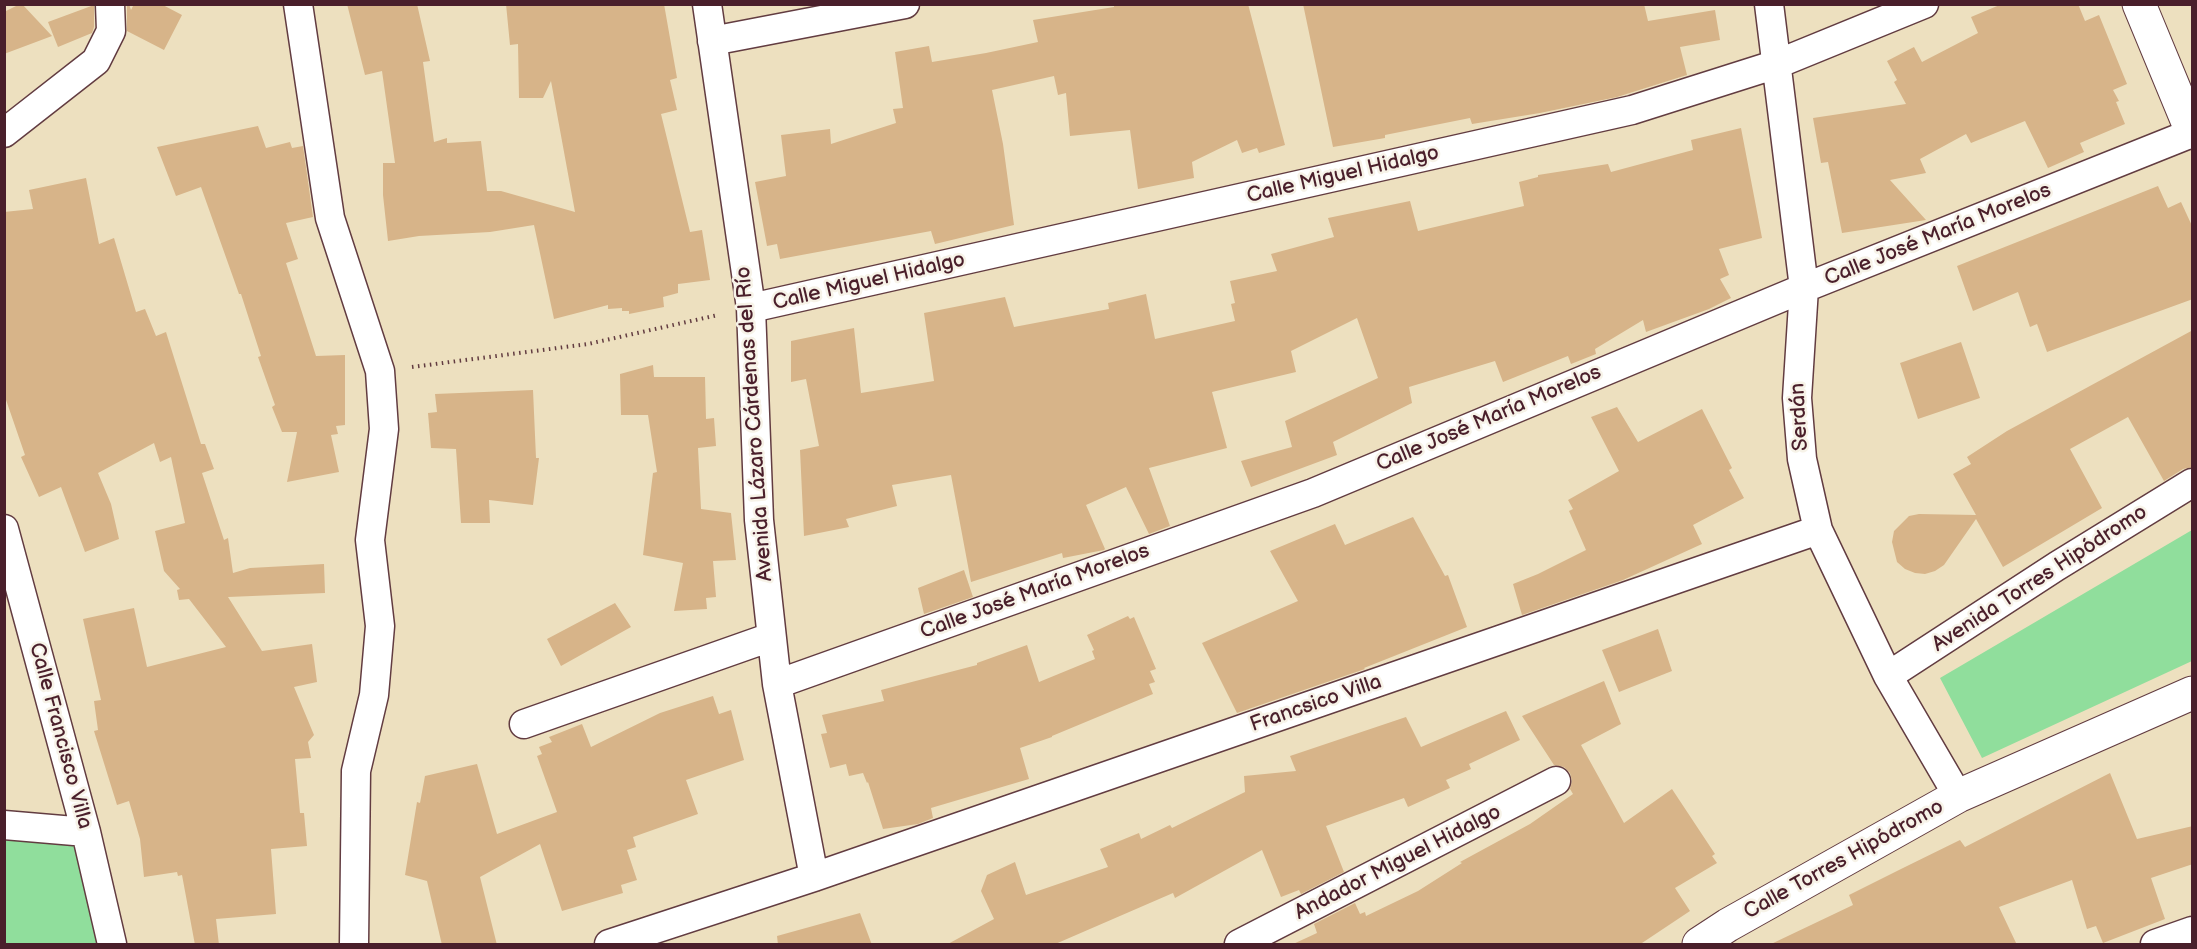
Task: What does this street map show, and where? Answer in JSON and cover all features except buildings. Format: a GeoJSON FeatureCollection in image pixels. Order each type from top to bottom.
{"type":"FeatureCollection","features":[{"type":"Feature","properties":{"kind":"street"},"geometry":{"type":"LineString","coordinates":[[4,133],[96,61],[111,31],[110,4]]}},
{"type":"Feature","properties":{"kind":"street"},"geometry":{"type":"LineString","coordinates":[[298,4],[330,218],[380,371],[384,429],[370,540],[380,626],[375,695],[356,771],[354,945]]}},
{"type":"Feature","properties":{"kind":"street","name":"Avenida Lázaro Cárdenas del Río"},"geometry":{"type":"LineString","coordinates":[[707,4],[751,308],[759,520],[771,637],[777,684],[814,877]]}},
{"type":"Feature","properties":{"kind":"street"},"geometry":{"type":"LineString","coordinates":[[712,41],[905,4]]}},
{"type":"Feature","properties":{"kind":"street","name":"Serdán"},"geometry":{"type":"LineString","coordinates":[[1769,4],[1804,288],[1797,398],[1802,459],[1818,530],[1888,676],[1958,796]]}},
{"type":"Feature","properties":{"kind":"street","name":"Calle Miguel Hidalgo"},"geometry":{"type":"LineString","coordinates":[[751,308],[1632,110],[1777,64],[1924,4]]}},
{"type":"Feature","properties":{"kind":"street"},"geometry":{"type":"LineString","coordinates":[[2139,4],[2193,132]]}},
{"type":"Feature","properties":{"kind":"street","name":"Calle José María Morelos"},"geometry":{"type":"LineString","coordinates":[[777,684],[1313,492],[1804,288],[2193,132]]}},
{"type":"Feature","properties":{"kind":"street","name":"Avenida Torres Hipódromo"},"geometry":{"type":"LineString","coordinates":[[1888,676],[2057,566],[2193,483]]}},
{"type":"Feature","properties":{"kind":"street","name":"Calle Francisco Villa"},"geometry":{"type":"LineString","coordinates":[[4,529],[86,832],[112,945]]}},
{"type":"Feature","properties":{"kind":"street","name":"Francsico Villa"},"geometry":{"type":"LineString","coordinates":[[814,877],[1818,530]]}},
{"type":"Feature","properties":{"kind":"street"},"geometry":{"type":"LineString","coordinates":[[524,724],[771,637]]}},
{"type":"Feature","properties":{"kind":"street","name":"Calle Torres Hipódromo"},"geometry":{"type":"LineString","coordinates":[[1699,945],[1728,926],[1958,796],[2193,693]]}},
{"type":"Feature","properties":{"kind":"street","name":"Andador Miguel Hidalgo"},"geometry":{"type":"LineString","coordinates":[[1239,945],[1556,781]]}},
{"type":"Feature","properties":{"kind":"street"},"geometry":{"type":"LineString","coordinates":[[4,825],[86,832]]}},
{"type":"Feature","properties":{"kind":"street"},"geometry":{"type":"LineString","coordinates":[[609,945],[814,877]]}},
{"type":"Feature","properties":{"kind":"street"},"geometry":{"type":"LineString","coordinates":[[2155,945],[2193,931]]}},
{"type":"Feature","properties":{"kind":"path"},"geometry":{"type":"LineString","coordinates":[[380,371],[588,344],[751,308]]}},
{"type":"Feature","properties":{"kind":"green space"},"geometry":{"type":"Polygon","coordinates":[[[2192,530],[2192,661],[1982,758],[1940,678],[2192,530]]]}},
{"type":"Feature","properties":{"kind":"green space"},"geometry":{"type":"Polygon","coordinates":[[[4,825],[86,832],[97,944],[5,944],[4,825]]]}}]}
